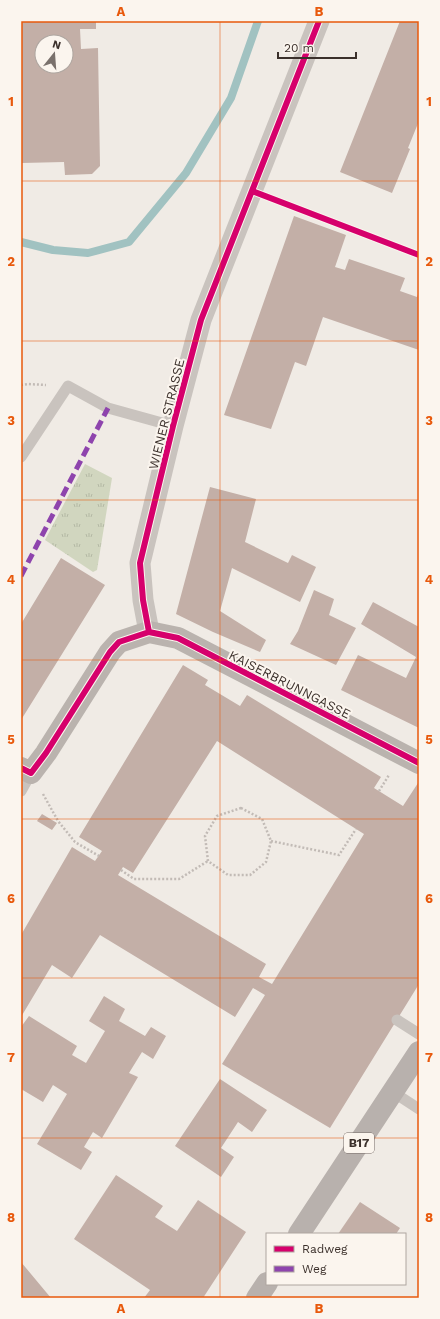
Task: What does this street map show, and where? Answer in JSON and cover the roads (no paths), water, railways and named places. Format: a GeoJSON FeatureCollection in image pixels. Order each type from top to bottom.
{"type":"FeatureCollection","features":[{"type":"Feature","properties":{"kind":"main road","name":"B17"},"geometry":{"type":"LineString","coordinates":[[300,1233],[419,1052]]}},
{"type":"Feature","properties":{"kind":"main road"},"geometry":{"type":"LineString","coordinates":[[257,1298],[266,1284]]}},
{"type":"Feature","properties":{"kind":"street","name":"WIENER STRASSE"},"geometry":{"type":"LineString","coordinates":[[149,632],[143,600],[140,563],[173,426],[201,320],[319,21]]}},
{"type":"Feature","properties":{"kind":"street","name":"KAISERBRUNNGASSE"},"geometry":{"type":"LineString","coordinates":[[149,632],[178,638],[419,763]]}},
{"type":"Feature","properties":{"kind":"street"},"geometry":{"type":"LineString","coordinates":[[24,778],[46,753],[110,652],[119,642],[149,632]]}},
{"type":"Feature","properties":{"kind":"lane"},"geometry":{"type":"LineString","coordinates":[[21,458],[68,386],[108,408],[173,426]]}},
{"type":"Feature","properties":{"kind":"lane"},"geometry":{"type":"LineString","coordinates":[[396,1020],[419,1034]]}},
{"type":"Feature","properties":{"kind":"lane"},"geometry":{"type":"LineString","coordinates":[[393,1092],[419,1109]]}},
{"type":"Feature","properties":{"kind":"waterway"},"geometry":{"type":"LineString","coordinates":[[21,242],[53,250],[88,253],[129,242],[186,173],[231,98],[258,21]]}}]}
